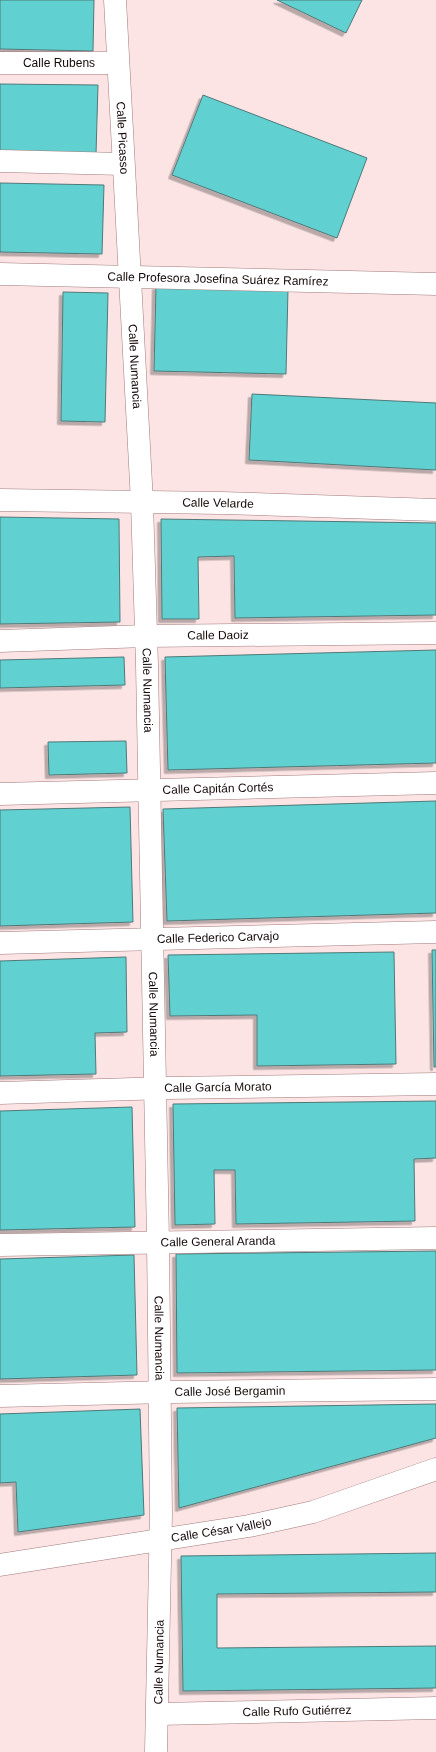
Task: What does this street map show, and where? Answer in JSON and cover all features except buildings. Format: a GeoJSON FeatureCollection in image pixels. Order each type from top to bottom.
{"type":"FeatureCollection","features":[{"type":"Feature","properties":{"kind":"street","name":"Calle Picasso"},"geometry":{"type":"LineString","coordinates":[[115,0],[130,276]]}},
{"type":"Feature","properties":{"kind":"street","name":"Calle Rubens"},"geometry":{"type":"LineString","coordinates":[[0,63],[118,63]]}},
{"type":"Feature","properties":{"kind":"street"},"geometry":{"type":"LineString","coordinates":[[0,161],[124,164]]}},
{"type":"Feature","properties":{"kind":"street","name":"Calle Profesora Josefina Suárez Ramírez"},"geometry":{"type":"LineString","coordinates":[[0,274],[436,284]]}},
{"type":"Feature","properties":{"kind":"street","name":"Calle Numancia"},"geometry":{"type":"LineString","coordinates":[[130,276],[142,502],[146,636],[158,1241],[161,1540],[156,1752]]}},
{"type":"Feature","properties":{"kind":"street","name":"Calle Velarde"},"geometry":{"type":"LineString","coordinates":[[0,500],[142,502],[436,510]]}},
{"type":"Feature","properties":{"kind":"street","name":"Calle Daoiz"},"geometry":{"type":"LineString","coordinates":[[0,641],[146,636],[436,633]]}},
{"type":"Feature","properties":{"kind":"street","name":"Calle Capitán Cortés"},"geometry":{"type":"LineString","coordinates":[[0,794],[436,783]]}},
{"type":"Feature","properties":{"kind":"street","name":"Calle Federico Carvajo"},"geometry":{"type":"LineString","coordinates":[[0,943],[436,932]]}},
{"type":"Feature","properties":{"kind":"street","name":"Calle García Morato"},"geometry":{"type":"LineString","coordinates":[[0,1093],[436,1084]]}},
{"type":"Feature","properties":{"kind":"street","name":"Calle General Aranda"},"geometry":{"type":"LineString","coordinates":[[0,1245],[158,1241],[436,1238]]}},
{"type":"Feature","properties":{"kind":"street","name":"Calle José Bergamin"},"geometry":{"type":"LineString","coordinates":[[0,1396],[160,1392],[436,1389]]}},
{"type":"Feature","properties":{"kind":"street","name":"Calle César Vallejo"},"geometry":{"type":"LineString","coordinates":[[0,1565],[249,1526],[313,1512],[436,1468]]}},
{"type":"Feature","properties":{"kind":"street","name":"Calle Rufo Gutiérrez"},"geometry":{"type":"LineString","coordinates":[[158,1714],[436,1708]]}}]}
